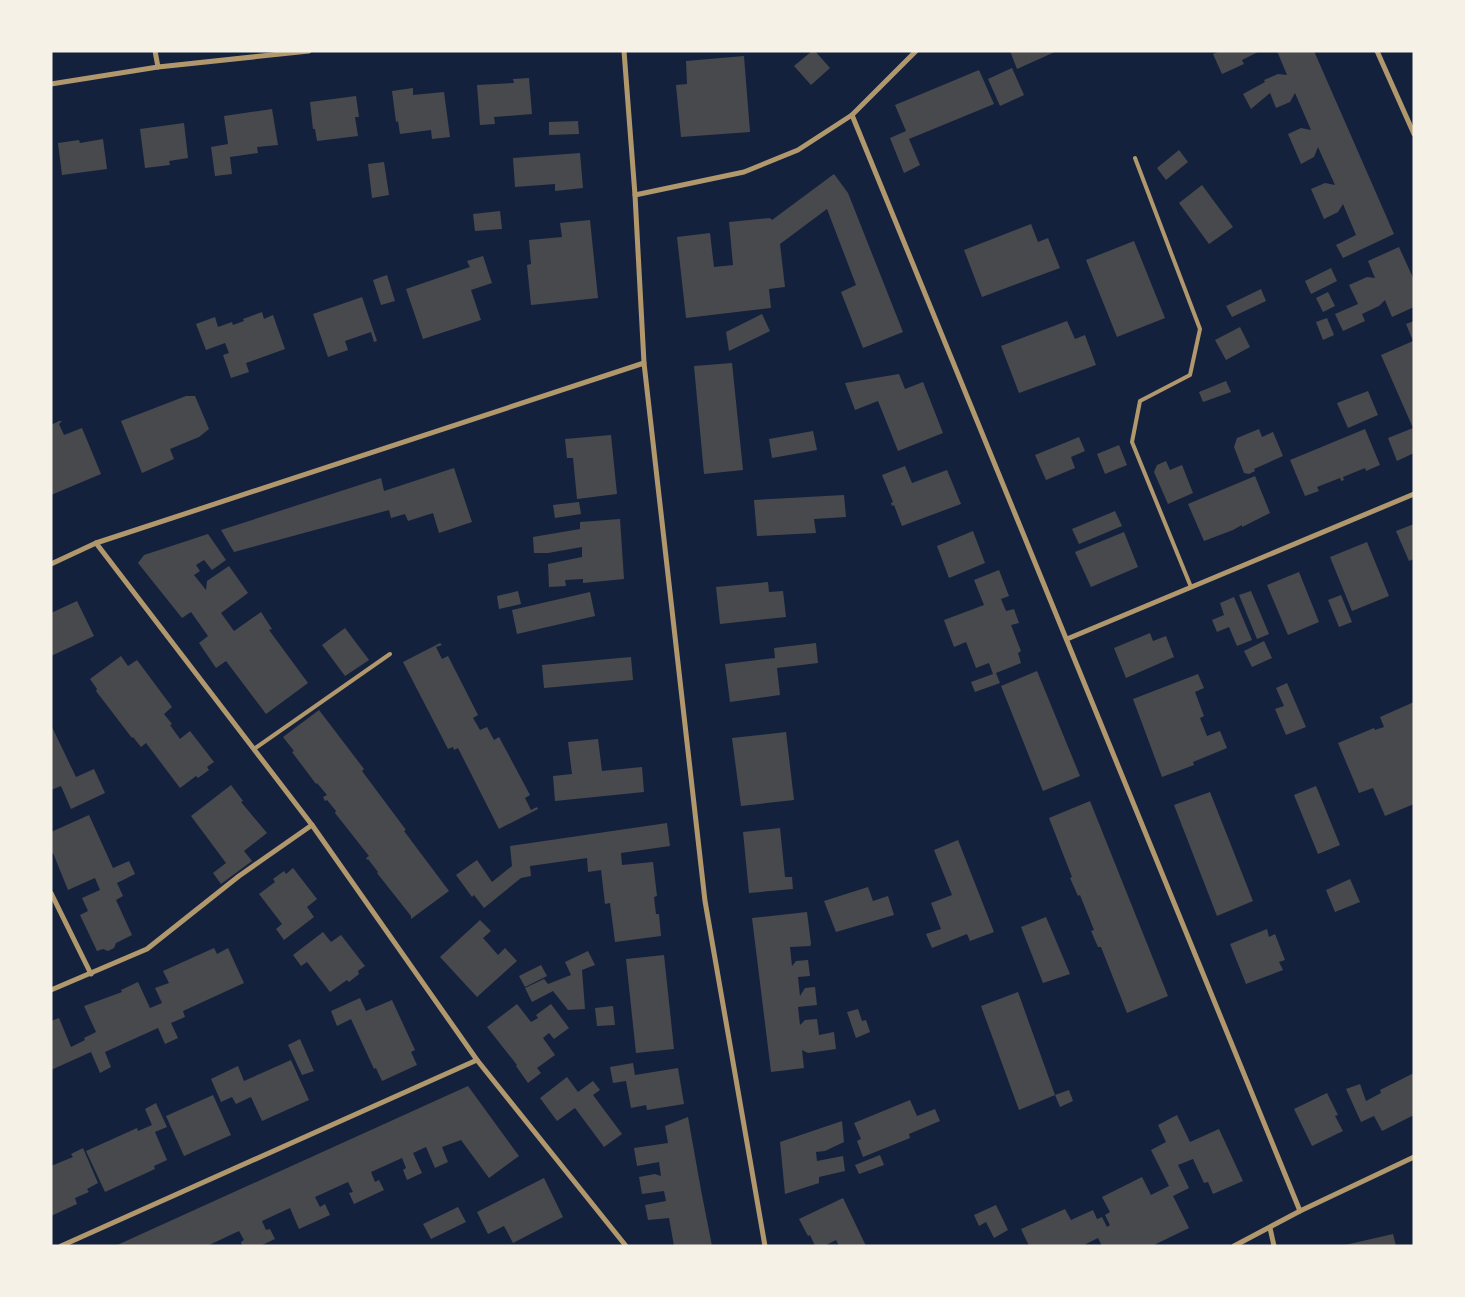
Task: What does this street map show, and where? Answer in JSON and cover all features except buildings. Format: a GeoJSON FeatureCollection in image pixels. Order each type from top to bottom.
{"type":"FeatureCollection","features":[{"type":"Feature","properties":{"kind":"street"},"geometry":{"type":"LineString","coordinates":[[155,51],[158,67]]}},
{"type":"Feature","properties":{"kind":"street"},"geometry":{"type":"LineString","coordinates":[[51,84],[158,67],[308,51]]}},
{"type":"Feature","properties":{"kind":"street"},"geometry":{"type":"LineString","coordinates":[[624,51],[635,195],[644,363],[705,902],[765,1246]]}},
{"type":"Feature","properties":{"kind":"street"},"geometry":{"type":"LineString","coordinates":[[635,195],[744,172],[798,150],[852,115],[916,51]]}},
{"type":"Feature","properties":{"kind":"street"},"geometry":{"type":"LineString","coordinates":[[1377,51],[1414,134]]}},
{"type":"Feature","properties":{"kind":"street"},"geometry":{"type":"LineString","coordinates":[[852,115],[1068,639],[1300,1211]]}},
{"type":"Feature","properties":{"kind":"street"},"geometry":{"type":"LineString","coordinates":[[51,564],[96,543],[644,363]]}},
{"type":"Feature","properties":{"kind":"street"},"geometry":{"type":"LineString","coordinates":[[1068,639],[1414,494]]}},
{"type":"Feature","properties":{"kind":"street"},"geometry":{"type":"LineString","coordinates":[[96,543],[312,825],[478,1060],[626,1246]]}},
{"type":"Feature","properties":{"kind":"street"},"geometry":{"type":"LineString","coordinates":[[51,990],[147,949],[239,876],[312,825]]}},
{"type":"Feature","properties":{"kind":"street"},"geometry":{"type":"LineString","coordinates":[[51,892],[91,974]]}},
{"type":"Feature","properties":{"kind":"street"},"geometry":{"type":"LineString","coordinates":[[61,1246],[478,1060]]}},
{"type":"Feature","properties":{"kind":"street"},"geometry":{"type":"LineString","coordinates":[[1234,1246],[1300,1211],[1414,1157]]}},
{"type":"Feature","properties":{"kind":"street"},"geometry":{"type":"LineString","coordinates":[[1270,1228],[1274,1246]]}},
{"type":"Feature","properties":{"kind":"lane"},"geometry":{"type":"LineString","coordinates":[[1135,158],[1200,328],[1190,375],[1140,401],[1132,442],[1191,588]]}},
{"type":"Feature","properties":{"kind":"lane"},"geometry":{"type":"LineString","coordinates":[[254,749],[390,654]]}}]}
